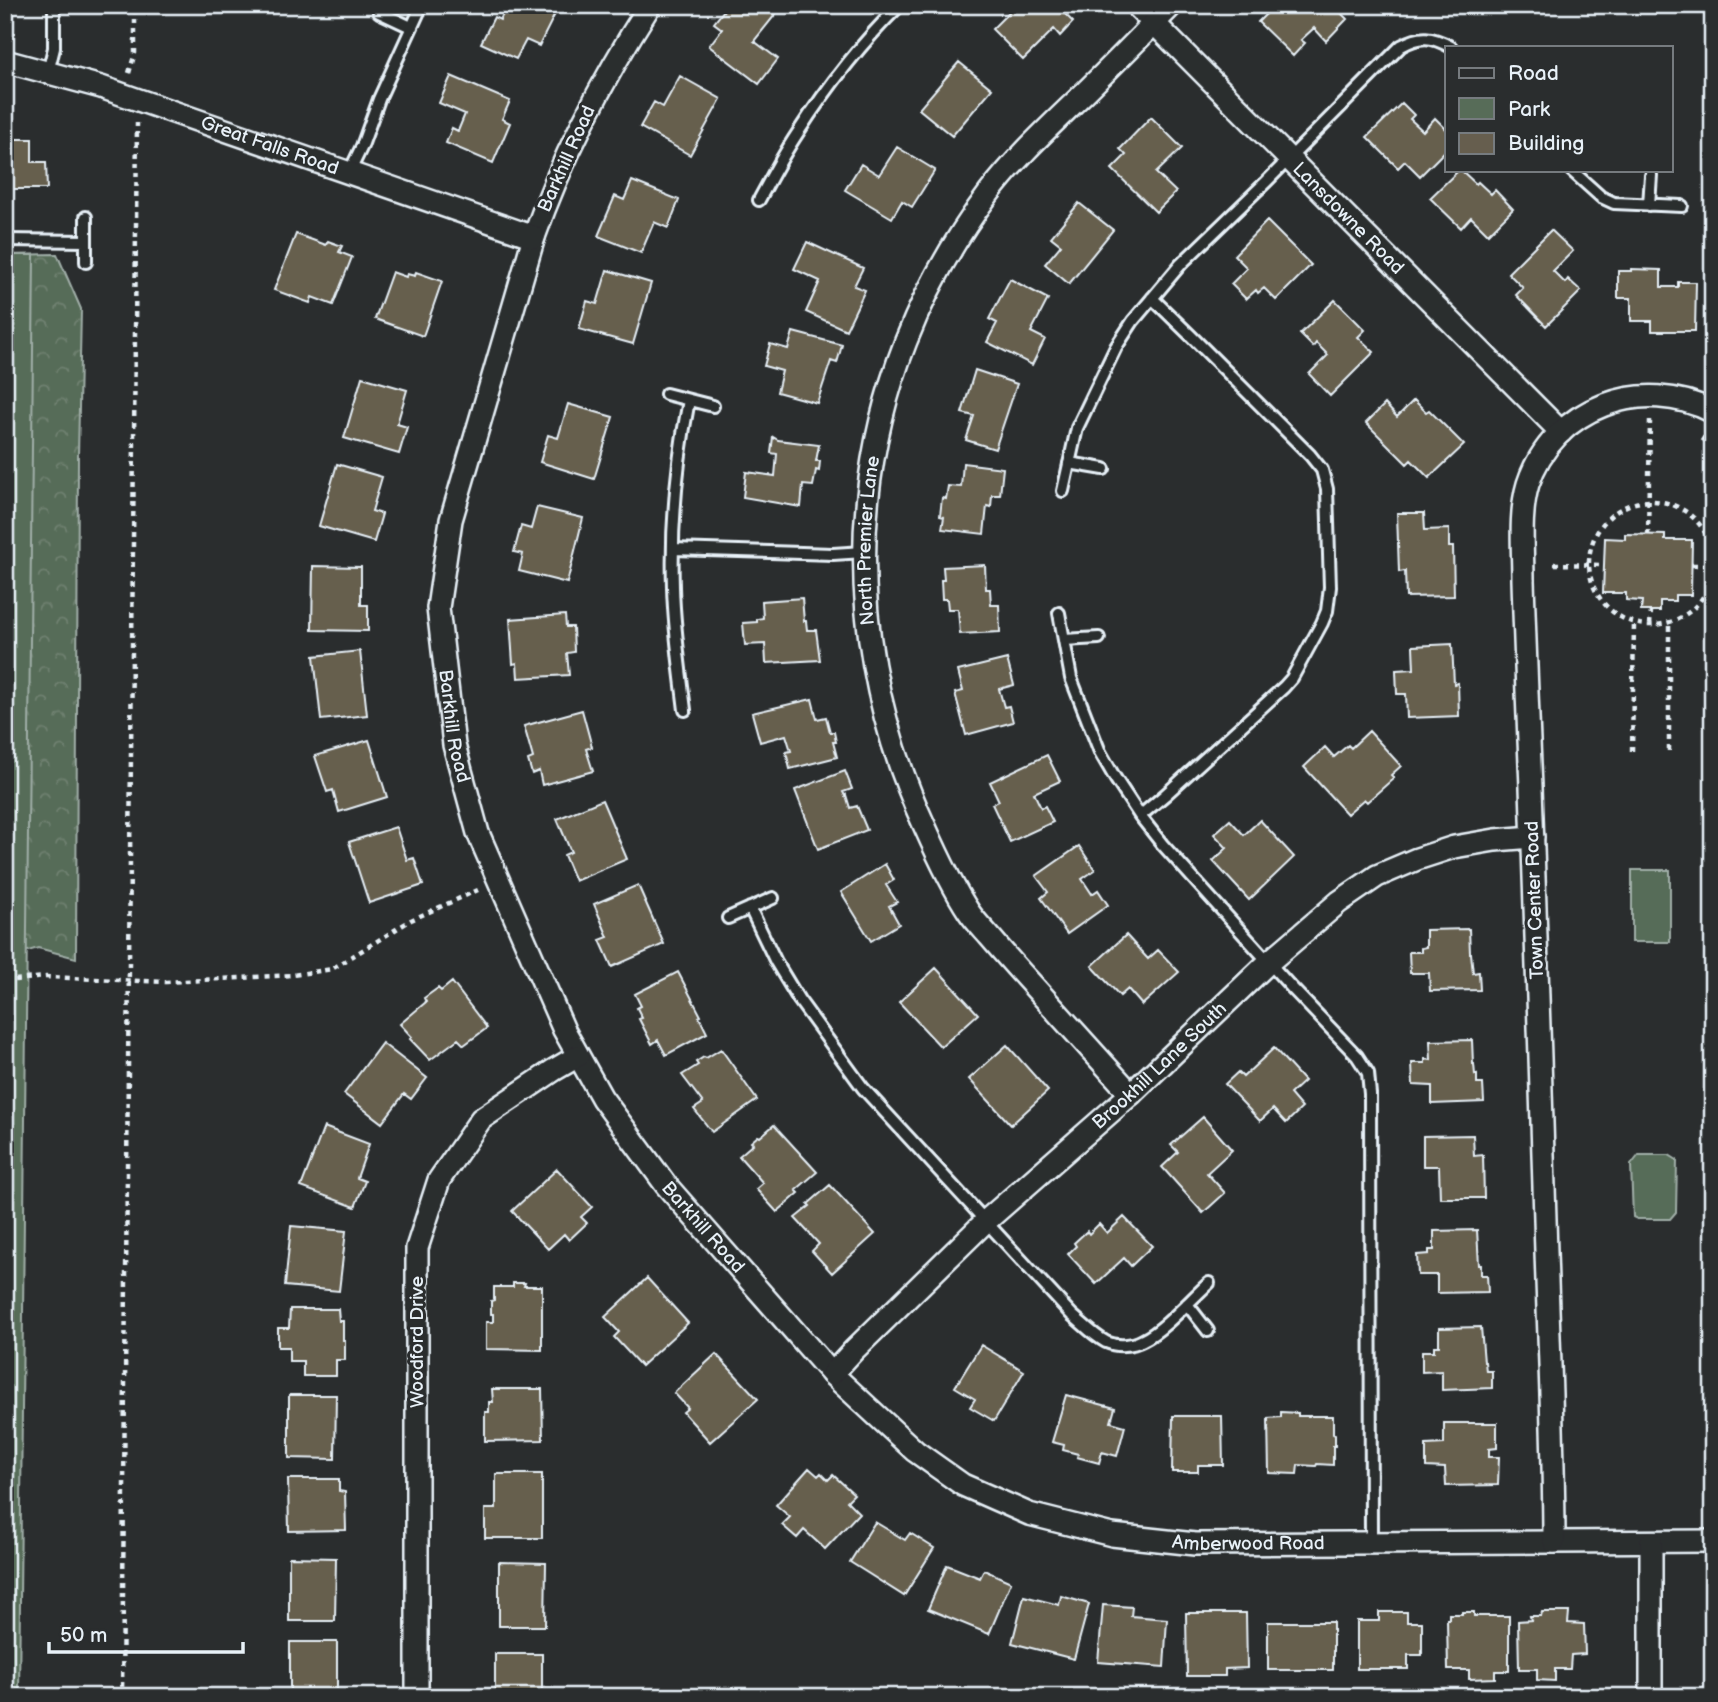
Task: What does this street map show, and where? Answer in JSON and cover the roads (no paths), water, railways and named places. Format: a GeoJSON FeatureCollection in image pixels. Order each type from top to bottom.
{"type":"FeatureCollection","features":[{"type":"Feature","properties":{"kind":"street","name":"Barkhill Road"},"geometry":{"type":"LineString","coordinates":[[650,5],[589,108],[546,201],[451,520],[438,608],[454,745],[478,833],[498,881],[564,1030],[602,1098],[666,1185],[832,1374]]}},
{"type":"Feature","properties":{"kind":"street","name":"Lansdowne Road"},"geometry":{"type":"LineString","coordinates":[[1136,5],[1561,432]]}},
{"type":"Feature","properties":{"kind":"street","name":"North Premier Lane"},"geometry":{"type":"LineString","coordinates":[[1131,1094],[970,913],[934,847],[908,791],[888,733],[874,674],[867,623],[864,552],[870,484],[880,424],[898,363],[917,313],[943,263],[989,194],[1019,156],[1172,5]]}},
{"type":"Feature","properties":{"kind":"street","name":"Great Falls Road"},"geometry":{"type":"LineString","coordinates":[[5,61],[101,86],[534,237]]}},
{"type":"Feature","properties":{"kind":"street","name":"Town Center Road"},"geometry":{"type":"LineString","coordinates":[[1554,1542],[1523,511],[1527,487],[1543,454],[1561,432],[1597,407],[1639,396],[1668,397],[1713,412]]}},
{"type":"Feature","properties":{"kind":"street","name":"Brookhill Lane South"},"geometry":{"type":"LineString","coordinates":[[832,1374],[986,1222],[1131,1094],[1269,962],[1339,902],[1377,876],[1417,859],[1454,847],[1494,839],[1533,836]]}},
{"type":"Feature","properties":{"kind":"street","name":"Woodford Drive"},"geometry":{"type":"LineString","coordinates":[[417,1697],[417,1248],[439,1180],[481,1119],[578,1056]]}},
{"type":"Feature","properties":{"kind":"street","name":"Amberwood Road"},"geometry":{"type":"LineString","coordinates":[[832,1374],[915,1451],[963,1485],[1029,1514],[1112,1535],[1195,1544],[1713,1541]]}},
{"type":"Feature","properties":{"kind":"street"},"geometry":{"type":"LineString","coordinates":[[1651,1542],[1651,1697]]}},
{"type":"Feature","properties":{"kind":"lane"},"geometry":{"type":"LineString","coordinates":[[48,72],[54,48],[54,5]]}},
{"type":"Feature","properties":{"kind":"lane"},"geometry":{"type":"LineString","coordinates":[[349,173],[422,5]]}},
{"type":"Feature","properties":{"kind":"lane"},"geometry":{"type":"LineString","coordinates":[[758,200],[798,133],[832,85],[877,28],[900,5]]}},
{"type":"Feature","properties":{"kind":"lane"},"geometry":{"type":"LineString","coordinates":[[1702,5],[1713,10]]}},
{"type":"Feature","properties":{"kind":"lane"},"geometry":{"type":"LineString","coordinates":[[379,12],[411,27]]}},
{"type":"Feature","properties":{"kind":"lane"},"geometry":{"type":"LineString","coordinates":[[1063,491],[1077,428],[1110,358],[1152,298],[1181,264],[1401,46],[1413,39],[1426,37],[1449,46]]}},
{"type":"Feature","properties":{"kind":"lane"},"geometry":{"type":"LineString","coordinates":[[1573,172],[1601,197],[1614,203],[1682,206]]}},
{"type":"Feature","properties":{"kind":"lane"},"geometry":{"type":"LineString","coordinates":[[1649,205],[1651,175]]}},
{"type":"Feature","properties":{"kind":"lane"},"geometry":{"type":"LineString","coordinates":[[86,217],[86,262]]}},
{"type":"Feature","properties":{"kind":"lane"},"geometry":{"type":"LineString","coordinates":[[5,240],[86,241]]}},
{"type":"Feature","properties":{"kind":"lane"},"geometry":{"type":"LineString","coordinates":[[1140,816],[1292,678],[1327,611],[1330,587],[1327,489],[1322,470],[1152,298]]}},
{"type":"Feature","properties":{"kind":"lane"},"geometry":{"type":"LineString","coordinates":[[666,394],[713,406]]}},
{"type":"Feature","properties":{"kind":"lane"},"geometry":{"type":"LineString","coordinates":[[685,710],[676,635],[673,549],[675,497],[689,400]]}},
{"type":"Feature","properties":{"kind":"lane"},"geometry":{"type":"LineString","coordinates":[[1069,463],[1104,469]]}},
{"type":"Feature","properties":{"kind":"lane"},"geometry":{"type":"LineString","coordinates":[[673,549],[833,554],[864,552]]}},
{"type":"Feature","properties":{"kind":"lane"},"geometry":{"type":"LineString","coordinates":[[1059,613],[1072,678],[1082,709],[1100,752],[1140,816],[1291,987],[1357,1056],[1368,1073],[1371,1543]]}},
{"type":"Feature","properties":{"kind":"lane"},"geometry":{"type":"LineString","coordinates":[[1064,640],[1099,638]]}},
{"type":"Feature","properties":{"kind":"lane"},"geometry":{"type":"LineString","coordinates":[[728,918],[773,898]]}},
{"type":"Feature","properties":{"kind":"lane"},"geometry":{"type":"LineString","coordinates":[[750,908],[776,962],[799,1000],[863,1088],[1072,1315],[1093,1333],[1109,1343],[1121,1345],[1131,1345],[1143,1340],[1157,1331],[1209,1283]]}},
{"type":"Feature","properties":{"kind":"lane"},"geometry":{"type":"LineString","coordinates":[[1187,1304],[1208,1331]]}}]}
